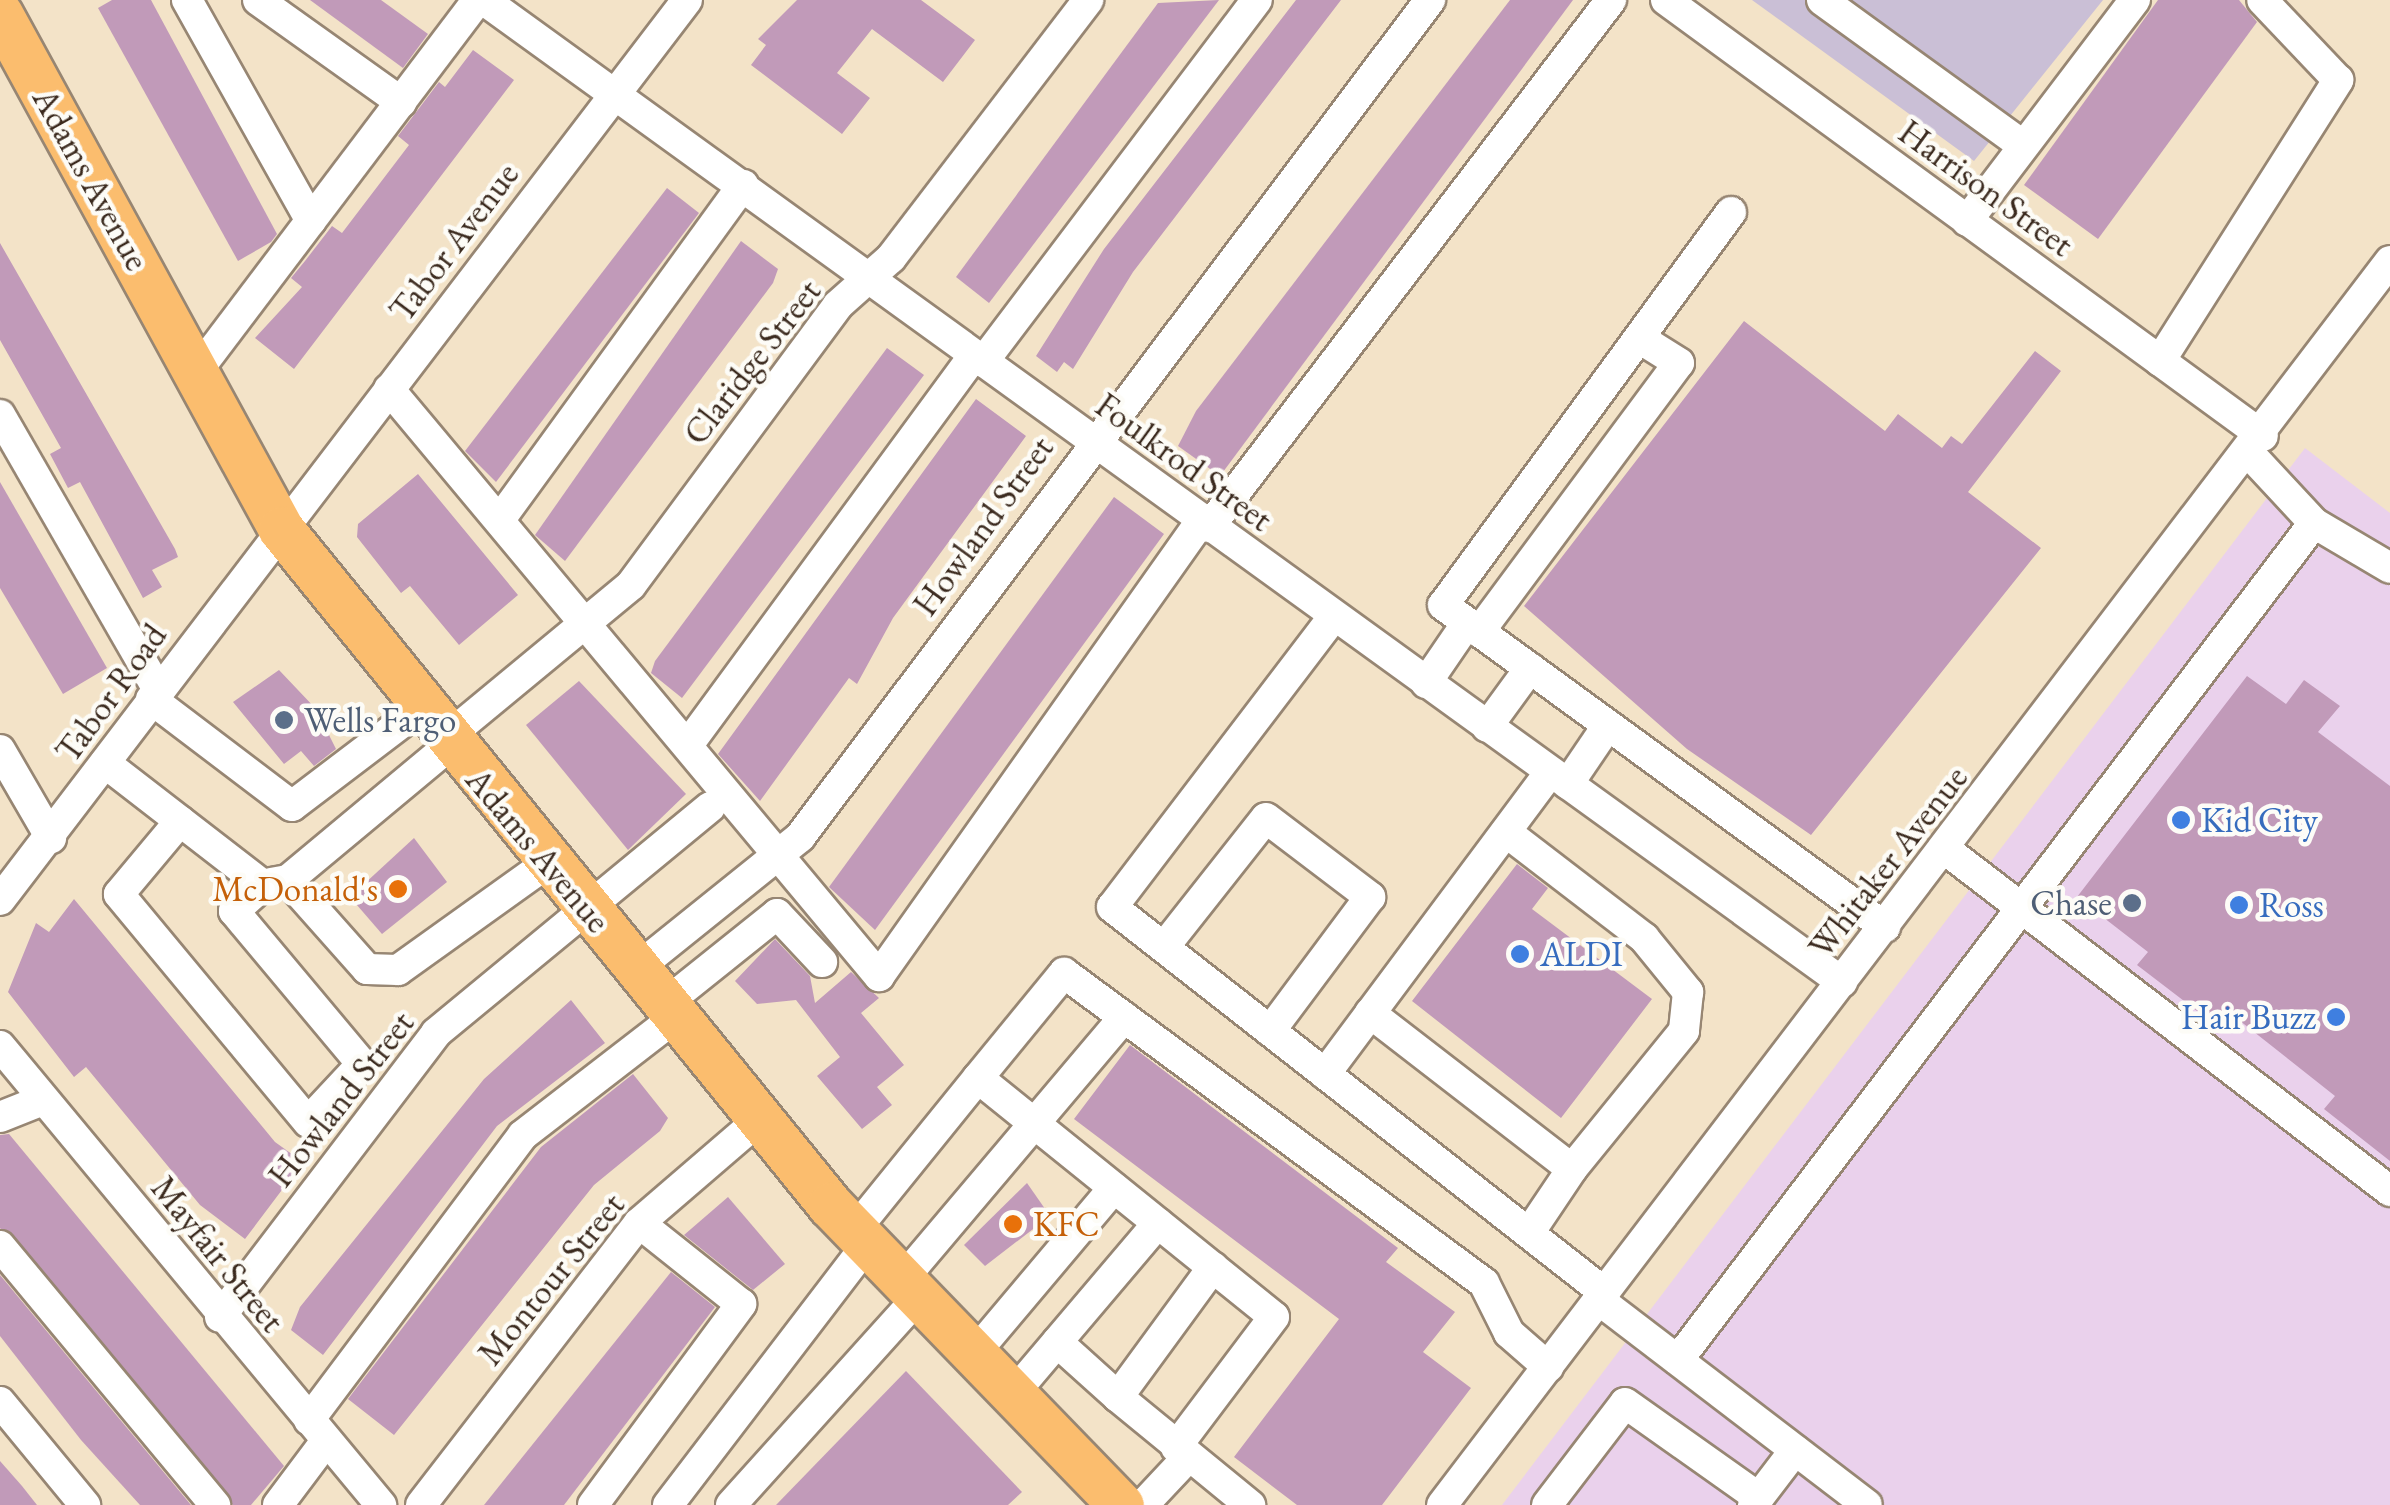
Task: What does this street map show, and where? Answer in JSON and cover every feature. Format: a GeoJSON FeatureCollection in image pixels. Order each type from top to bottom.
{"type":"FeatureCollection","features":[{"type":"Feature","properties":{"kind":"highway","name":"Adams Avenue"},"geometry":{"type":"LineString","coordinates":[[0,14],[281,529],[438,731],[861,1238],[1122,1505]]}},
{"type":"Feature","properties":{"kind":"street"},"geometry":{"type":"LineString","coordinates":[[187,0],[311,221]]}},
{"type":"Feature","properties":{"kind":"street"},"geometry":{"type":"LineString","coordinates":[[258,0],[401,102]]}},
{"type":"Feature","properties":{"kind":"street"},"geometry":{"type":"LineString","coordinates":[[197,372],[481,0]]}},
{"type":"Feature","properties":{"kind":"street","name":"Foulkrod Street"},"geometry":{"type":"LineString","coordinates":[[481,0],[616,93],[866,280],[1842,982]]}},
{"type":"Feature","properties":{"kind":"street","name":"Tabor Avenue"},"geometry":{"type":"LineString","coordinates":[[281,529],[687,0]]}},
{"type":"Feature","properties":{"kind":"street","name":"Claridge Street"},"geometry":{"type":"LineString","coordinates":[[438,731],[591,624],[631,585],[1088,0]]}},
{"type":"Feature","properties":{"kind":"street"},"geometry":{"type":"LineString","coordinates":[[690,742],[978,359],[1257,0]]}},
{"type":"Feature","properties":{"kind":"street","name":"Howland Street"},"geometry":{"type":"LineString","coordinates":[[636,968],[784,854],[1430,0]]}},
{"type":"Feature","properties":{"kind":"street"},"geometry":{"type":"LineString","coordinates":[[389,389],[784,854],[880,976],[1205,524],[1610,0]]}},
{"type":"Feature","properties":{"kind":"street","name":"Harrison Street"},"geometry":{"type":"LineString","coordinates":[[1666,0],[2160,361],[2256,445],[2314,524],[2390,568]]}},
{"type":"Feature","properties":{"kind":"street"},"geometry":{"type":"LineString","coordinates":[[1822,0],[2022,144]]}},
{"type":"Feature","properties":{"kind":"street"},"geometry":{"type":"LineString","coordinates":[[1967,221],[2135,0]]}},
{"type":"Feature","properties":{"kind":"street"},"geometry":{"type":"LineString","coordinates":[[2160,361],[2338,80],[2262,0]]}},
{"type":"Feature","properties":{"kind":"street"},"geometry":{"type":"LineString","coordinates":[[501,518],[742,185]]}},
{"type":"Feature","properties":{"kind":"street"},"geometry":{"type":"LineString","coordinates":[[1731,212],[1443,605],[1885,927]]}},
{"type":"Feature","properties":{"kind":"street","name":"Whitaker Avenue"},"geometry":{"type":"LineString","coordinates":[[1442,1505],[2256,445],[2390,261]]}},
{"type":"Feature","properties":{"kind":"street"},"geometry":{"type":"LineString","coordinates":[[1426,683],[1678,363],[1639,338]]}},
{"type":"Feature","properties":{"kind":"street"},"geometry":{"type":"LineString","coordinates":[[0,415],[154,695],[292,806],[438,731]]}},
{"type":"Feature","properties":{"kind":"street"},"geometry":{"type":"LineString","coordinates":[[1678,1360],[2017,905],[2314,524]]}},
{"type":"Feature","properties":{"kind":"street","name":"Tabor Road"},"geometry":{"type":"LineString","coordinates":[[0,900],[51,838],[281,529]]}},
{"type":"Feature","properties":{"kind":"street"},"geometry":{"type":"LineString","coordinates":[[1334,616],[1112,907],[1529,1233],[1678,1360],[1867,1505]]}},
{"type":"Feature","properties":{"kind":"street"},"geometry":{"type":"LineString","coordinates":[[1487,727],[1530,668]]}},
{"type":"Feature","properties":{"kind":"street"},"geometry":{"type":"LineString","coordinates":[[1325,1074],[1506,832],[1608,726]]}},
{"type":"Feature","properties":{"kind":"street"},"geometry":{"type":"LineString","coordinates":[[180,821],[119,894],[308,1122],[362,1064],[234,911],[275,882],[438,731]]}},
{"type":"Feature","properties":{"kind":"street"},"geometry":{"type":"LineString","coordinates":[[0,750],[51,838]]}},
{"type":"Feature","properties":{"kind":"street"},"geometry":{"type":"LineString","coordinates":[[105,763],[180,821],[275,882],[366,969],[398,970],[549,862]]}},
{"type":"Feature","properties":{"kind":"street","name":"Howland Street"},"geometry":{"type":"LineString","coordinates":[[220,1317],[436,1033],[590,910],[710,806]]}},
{"type":"Feature","properties":{"kind":"street"},"geometry":{"type":"LineString","coordinates":[[1164,948],[1266,818],[1370,897],[1270,1030]]}},
{"type":"Feature","properties":{"kind":"street"},"geometry":{"type":"LineString","coordinates":[[1506,832],[1644,938],[1688,992],[1684,1031],[1572,1169],[1529,1233]]}},
{"type":"Feature","properties":{"kind":"street"},"geometry":{"type":"LineString","coordinates":[[1946,850],[2390,1191]]}},
{"type":"Feature","properties":{"kind":"street"},"geometry":{"type":"LineString","coordinates":[[278,1505],[317,1431],[523,1135],[777,914],[822,962]]}},
{"type":"Feature","properties":{"kind":"street"},"geometry":{"type":"LineString","coordinates":[[668,1505],[978,1078],[1064,973],[1484,1283],[1509,1333],[1548,1368]]}},
{"type":"Feature","properties":{"kind":"street"},"geometry":{"type":"LineString","coordinates":[[1370,1014],[1572,1169]]}},
{"type":"Feature","properties":{"kind":"street"},"geometry":{"type":"LineString","coordinates":[[730,1505],[910,1289],[1124,1018]]}},
{"type":"Feature","properties":{"kind":"street","name":"Mayfair Street"},"geometry":{"type":"LineString","coordinates":[[0,1046],[220,1317],[381,1505]]}},
{"type":"Feature","properties":{"kind":"street"},"geometry":{"type":"LineString","coordinates":[[978,1078],[1274,1317],[1142,1505]]}},
{"type":"Feature","properties":{"kind":"street"},"geometry":{"type":"LineString","coordinates":[[0,1117],[44,1100]]}},
{"type":"Feature","properties":{"kind":"street","name":"Montour Street"},"geometry":{"type":"LineString","coordinates":[[421,1505],[639,1222],[760,1119]]}},
{"type":"Feature","properties":{"kind":"street"},"geometry":{"type":"LineString","coordinates":[[974,1354],[1114,1188]]}},
{"type":"Feature","properties":{"kind":"street"},"geometry":{"type":"LineString","coordinates":[[593,1505],[741,1304],[639,1222]]}},
{"type":"Feature","properties":{"kind":"street"},"geometry":{"type":"LineString","coordinates":[[1013,1394],[1158,1224]]}},
{"type":"Feature","properties":{"kind":"street"},"geometry":{"type":"LineString","coordinates":[[0,1246],[215,1505]]}},
{"type":"Feature","properties":{"kind":"street"},"geometry":{"type":"LineString","coordinates":[[1118,1397],[1213,1268]]}},
{"type":"Feature","properties":{"kind":"street"},"geometry":{"type":"LineString","coordinates":[[1058,1342],[1182,1452],[1250,1505]]}},
{"type":"Feature","properties":{"kind":"street"},"geometry":{"type":"LineString","coordinates":[[0,1402],[85,1505]]}},
{"type":"Feature","properties":{"kind":"street"},"geometry":{"type":"LineString","coordinates":[[1547,1505],[1625,1403],[1756,1502],[1795,1450]]}},
{"type":"Feature","properties":{"kind":"street"},"geometry":{"type":"LineString","coordinates":[[688,1479],[713,1505]]}},
{"type":"Feature","properties":{"kind":"shaded area"},"geometry":{"type":"Polygon","coordinates":[[[1752,0],[2103,0],[1974,161],[1752,0]]]}},
{"type":"Feature","properties":{"kind":"shaded area"},"geometry":{"type":"Polygon","coordinates":[[[2305,448],[2390,513],[2390,1505],[1502,1505],[2305,448]]]}},
{"type":"Feature","properties":{"kind":"building"},"geometry":{"type":"Polygon","coordinates":[[[112,0],[151,0],[277,234],[271,242],[238,261],[98,8],[112,0]]]}},
{"type":"Feature","properties":{"kind":"building"},"geometry":{"type":"Polygon","coordinates":[[[310,0],[381,0],[428,34],[403,68],[310,0]]]}},
{"type":"Feature","properties":{"kind":"building"},"geometry":{"type":"Polygon","coordinates":[[[797,0],[921,0],[975,40],[943,82],[872,29],[837,73],[870,98],[842,134],[751,65],[766,45],[758,39],[797,0]]]}},
{"type":"Feature","properties":{"kind":"building"},"geometry":{"type":"Polygon","coordinates":[[[1219,0],[989,303],[956,277],[1158,3],[1219,0]]]}},
{"type":"Feature","properties":{"kind":"building"},"geometry":{"type":"Polygon","coordinates":[[[1296,0],[1341,0],[1133,272],[1073,369],[1064,362],[1057,372],[1036,356],[1104,249],[1296,0]]]}},
{"type":"Feature","properties":{"kind":"building"},"geometry":{"type":"Polygon","coordinates":[[[1510,0],[1573,0],[1220,476],[1178,446],[1196,411],[1510,0]]]}},
{"type":"Feature","properties":{"kind":"building"},"geometry":{"type":"Polygon","coordinates":[[[2158,0],[2239,0],[2257,22],[2098,239],[2024,185],[2158,0]]]}},
{"type":"Feature","properties":{"kind":"building"},"geometry":{"type":"Polygon","coordinates":[[[473,50],[514,80],[294,369],[255,338],[302,287],[291,278],[332,226],[342,233],[409,145],[398,136],[439,82],[445,87],[473,50]]]}},
{"type":"Feature","properties":{"kind":"building"},"geometry":{"type":"Polygon","coordinates":[[[667,188],[699,213],[496,482],[465,451],[667,188]]]}},
{"type":"Feature","properties":{"kind":"building"},"geometry":{"type":"Polygon","coordinates":[[[741,241],[778,269],[773,283],[565,561],[535,535],[741,241]]]}},
{"type":"Feature","properties":{"kind":"building"},"geometry":{"type":"Polygon","coordinates":[[[0,243],[175,549],[178,557],[152,570],[162,587],[143,598],[80,482],[68,488],[50,454],[61,448],[0,340],[0,243]]]}},
{"type":"Feature","properties":{"kind":"building"},"geometry":{"type":"Polygon","coordinates":[[[1744,321],[1885,431],[1898,414],[1942,448],[1951,436],[1962,444],[2035,351],[2061,371],[1968,492],[2041,548],[1811,835],[1687,749],[1524,606],[1744,321]]]}},
{"type":"Feature","properties":{"kind":"building"},"geometry":{"type":"Polygon","coordinates":[[[887,348],[924,375],[682,698],[651,673],[655,661],[887,348]]]}},
{"type":"Feature","properties":{"kind":"building"},"geometry":{"type":"Polygon","coordinates":[[[976,399],[1026,436],[893,618],[857,684],[849,678],[760,801],[718,754],[976,399]]]}},
{"type":"Feature","properties":{"kind":"building"},"geometry":{"type":"Polygon","coordinates":[[[418,474],[518,595],[459,645],[410,586],[401,593],[357,537],[358,524],[418,474]]]}},
{"type":"Feature","properties":{"kind":"building"},"geometry":{"type":"Polygon","coordinates":[[[0,482],[107,668],[63,694],[0,588],[0,482]]]}},
{"type":"Feature","properties":{"kind":"building"},"geometry":{"type":"Polygon","coordinates":[[[1114,497],[1164,534],[875,930],[829,887],[1114,497]]]}},
{"type":"Feature","properties":{"kind":"building","name":"Wells Fargo"},"geometry":{"type":"Polygon","coordinates":[[[279,670],[316,709],[336,749],[314,766],[301,751],[284,764],[233,702],[279,670]]]}},
{"type":"Feature","properties":{"kind":"building"},"geometry":{"type":"Polygon","coordinates":[[[2247,676],[2286,704],[2304,680],[2340,706],[2318,732],[2390,786],[2390,1161],[2324,1109],[2335,1096],[2230,1013],[2218,1027],[2137,965],[2148,952],[2077,897],[2247,676]]]}},
{"type":"Feature","properties":{"kind":"building"},"geometry":{"type":"Polygon","coordinates":[[[579,681],[686,794],[628,850],[526,725],[579,681]]]}},
{"type":"Feature","properties":{"kind":"building","name":"McDonald's"},"geometry":{"type":"Polygon","coordinates":[[[414,838],[447,882],[382,934],[350,897],[414,838]]]}},
{"type":"Feature","properties":{"kind":"building","name":"ALDI"},"geometry":{"type":"Polygon","coordinates":[[[1517,864],[1548,888],[1532,909],[1652,999],[1561,1118],[1412,1001],[1517,864]]]}},
{"type":"Feature","properties":{"kind":"building"},"geometry":{"type":"Polygon","coordinates":[[[74,899],[275,1142],[303,1162],[245,1239],[200,1205],[86,1067],[74,1077],[8,992],[36,923],[49,932],[74,899]]]}},
{"type":"Feature","properties":{"kind":"building"},"geometry":{"type":"Polygon","coordinates":[[[775,939],[810,976],[815,1003],[851,972],[879,998],[861,1013],[904,1065],[877,1087],[892,1105],[862,1129],[817,1076],[840,1057],[796,1000],[757,1004],[735,981],[775,939]]]}},
{"type":"Feature","properties":{"kind":"building"},"geometry":{"type":"Polygon","coordinates":[[[571,1000],[605,1043],[497,1126],[323,1355],[291,1330],[300,1307],[484,1079],[571,1000]]]}},
{"type":"Feature","properties":{"kind":"building"},"geometry":{"type":"Polygon","coordinates":[[[1130,1045],[1398,1248],[1386,1262],[1455,1312],[1423,1352],[1471,1388],[1382,1505],[1297,1505],[1234,1457],[1339,1319],[1074,1119],[1130,1045]]]}},
{"type":"Feature","properties":{"kind":"building"},"geometry":{"type":"Polygon","coordinates":[[[633,1074],[668,1118],[660,1131],[594,1185],[394,1435],[348,1399],[541,1147],[633,1074]]]}},
{"type":"Feature","properties":{"kind":"building"},"geometry":{"type":"Polygon","coordinates":[[[9,1134],[284,1466],[251,1505],[233,1505],[0,1228],[0,1135],[9,1134]]]}},
{"type":"Feature","properties":{"kind":"building","name":"KFC"},"geometry":{"type":"Polygon","coordinates":[[[1027,1183],[1050,1216],[985,1266],[964,1245],[1027,1183]]]}},
{"type":"Feature","properties":{"kind":"building"},"geometry":{"type":"Polygon","coordinates":[[[728,1197],[785,1264],[753,1290],[684,1235],[728,1197]]]}},
{"type":"Feature","properties":{"kind":"building"},"geometry":{"type":"Polygon","coordinates":[[[671,1272],[715,1307],[564,1505],[484,1505],[671,1272]]]}},
{"type":"Feature","properties":{"kind":"building"},"geometry":{"type":"Polygon","coordinates":[[[0,1275],[191,1505],[140,1505],[81,1440],[0,1336],[0,1275]]]}},
{"type":"Feature","properties":{"kind":"building"},"geometry":{"type":"Polygon","coordinates":[[[906,1371],[1022,1492],[1008,1505],[776,1505],[906,1371]]]}},
{"type":"Feature","properties":{"kind":"building"},"geometry":{"type":"Polygon","coordinates":[[[0,1461],[22,1486],[37,1505],[0,1505],[0,1461]]]}},
{"type":"Feature","properties":{"kind":"place","name":"Wells Fargo"},"geometry":{"type":"Point","coordinates":[284,720]}},
{"type":"Feature","properties":{"kind":"place","name":"Kid City"},"geometry":{"type":"Point","coordinates":[2181,820]}},
{"type":"Feature","properties":{"kind":"place","name":"McDonald's"},"geometry":{"type":"Point","coordinates":[398,889]}},
{"type":"Feature","properties":{"kind":"place","name":"Chase"},"geometry":{"type":"Point","coordinates":[2132,903]}},
{"type":"Feature","properties":{"kind":"place","name":"Ross"},"geometry":{"type":"Point","coordinates":[2239,905]}},
{"type":"Feature","properties":{"kind":"place","name":"ALDI"},"geometry":{"type":"Point","coordinates":[1520,954]}},
{"type":"Feature","properties":{"kind":"place","name":"Hair Buzz"},"geometry":{"type":"Point","coordinates":[2336,1017]}},
{"type":"Feature","properties":{"kind":"place","name":"KFC"},"geometry":{"type":"Point","coordinates":[1013,1224]}}]}
